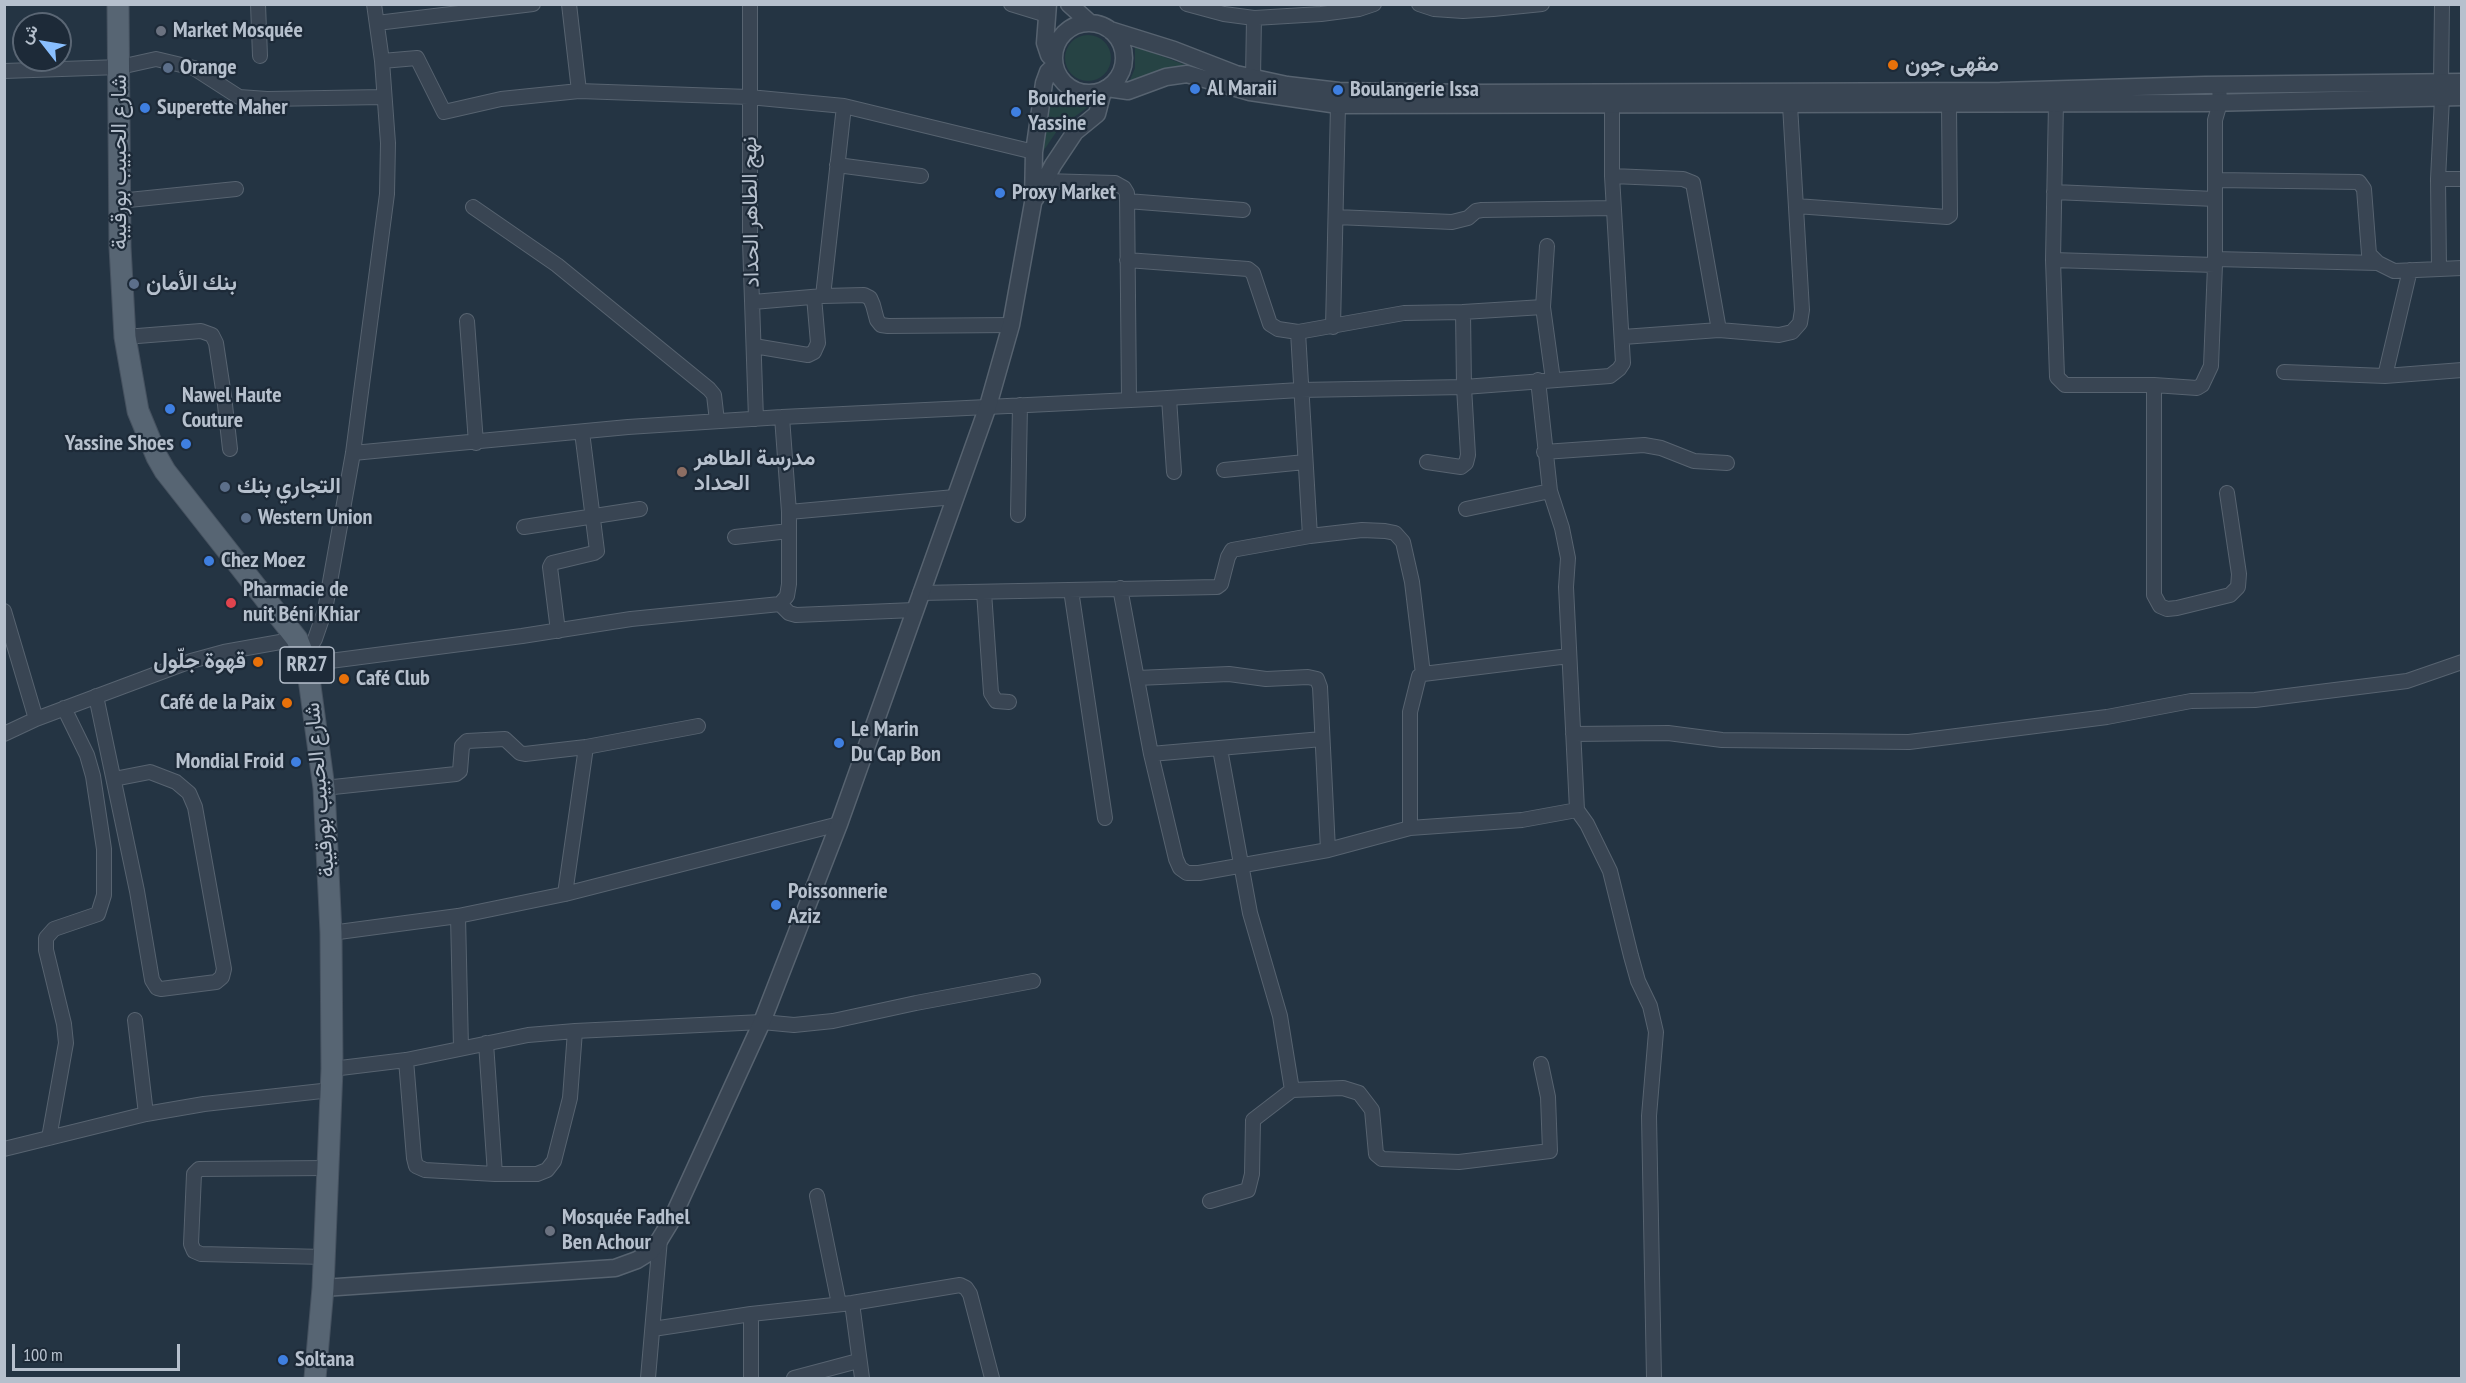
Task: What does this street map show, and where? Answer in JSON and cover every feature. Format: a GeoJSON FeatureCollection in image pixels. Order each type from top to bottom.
{"type":"FeatureCollection","features":[{"type":"Feature","properties":{"kind":"main road","name":"شارع الحبيب بورقيبة"},"geometry":{"type":"LineString","coordinates":[[118,4],[119,201],[125,337],[138,411],[157,457],[174,484],[303,653],[324,788],[331,933],[332,1079],[323,1288],[315,1378]]}},
{"type":"Feature","properties":{"kind":"street"},"geometry":{"type":"LineString","coordinates":[[258,4],[260,56]]}},
{"type":"Feature","properties":{"kind":"street"},"geometry":{"type":"LineString","coordinates":[[303,653],[315,639],[325,610],[353,453],[387,194],[388,164],[382,61],[374,4]]}},
{"type":"Feature","properties":{"kind":"street"},"geometry":{"type":"LineString","coordinates":[[377,23],[533,4]]}},
{"type":"Feature","properties":{"kind":"street"},"geometry":{"type":"LineString","coordinates":[[569,4],[579,91]]}},
{"type":"Feature","properties":{"kind":"street","name":"نهج الطاهر الحداد"},"geometry":{"type":"LineString","coordinates":[[750,4],[749,97],[756,419]]}},
{"type":"Feature","properties":{"kind":"street"},"geometry":{"type":"LineString","coordinates":[[1011,4],[1048,10],[1045,43],[1049,55],[1062,82],[1077,92],[1086,94],[1105,90],[1128,91],[1166,77],[1187,74],[1250,92],[1338,105],[2212,85],[2441,90],[2462,97]]}},
{"type":"Feature","properties":{"kind":"street"},"geometry":{"type":"LineString","coordinates":[[1069,4],[1090,23],[1253,78],[1287,86],[1339,91],[1593,98]]}},
{"type":"Feature","properties":{"kind":"street"},"geometry":{"type":"LineString","coordinates":[[1187,4],[1212,7],[1224,14],[1254,18],[1321,9],[1359,9],[1374,4]]}},
{"type":"Feature","properties":{"kind":"street"},"geometry":{"type":"LineString","coordinates":[[1419,4],[1434,9],[1463,11],[1542,4]]}},
{"type":"Feature","properties":{"kind":"street"},"geometry":{"type":"LineString","coordinates":[[2439,269],[2438,180],[2442,4]]}},
{"type":"Feature","properties":{"kind":"street"},"geometry":{"type":"LineString","coordinates":[[1253,78],[1254,18]]}},
{"type":"Feature","properties":{"kind":"street"},"geometry":{"type":"LineString","coordinates":[[323,1288],[615,1268],[637,1260],[650,1252],[671,1221],[762,1022],[839,824],[987,406],[1011,326],[1033,202],[1034,152],[1044,83],[1054,62],[1059,40],[1065,32],[1081,24],[1090,23]]}},
{"type":"Feature","properties":{"kind":"street"},"geometry":{"type":"LineString","coordinates":[[1033,202],[1075,132],[1097,114],[1105,90],[1116,81],[1122,71],[1123,49],[1118,38],[1110,30]]}},
{"type":"Feature","properties":{"kind":"street"},"geometry":{"type":"LineString","coordinates":[[382,61],[417,58],[444,112],[501,99],[579,91],[749,97],[844,106],[1034,152]]}},
{"type":"Feature","properties":{"kind":"street"},"geometry":{"type":"LineString","coordinates":[[4,71],[120,67],[156,59],[181,63],[206,74],[239,97],[383,97]]}},
{"type":"Feature","properties":{"kind":"street"},"geometry":{"type":"LineString","coordinates":[[1612,98],[1790,105],[2213,103],[2441,90],[2462,82]]}},
{"type":"Feature","properties":{"kind":"street"},"geometry":{"type":"LineString","coordinates":[[2056,103],[2053,260],[2057,377],[2065,385],[2154,385],[2197,388],[2211,366],[2216,199],[2216,120],[2212,85]]}},
{"type":"Feature","properties":{"kind":"street"},"geometry":{"type":"LineString","coordinates":[[353,453],[782,417],[1300,390],[1464,387],[1610,376],[1623,363],[1612,176],[1612,98]]}},
{"type":"Feature","properties":{"kind":"street"},"geometry":{"type":"LineString","coordinates":[[1796,206],[1947,217],[1950,215],[1949,104]]}},
{"type":"Feature","properties":{"kind":"street"},"geometry":{"type":"LineString","coordinates":[[1334,327],[1338,105]]}},
{"type":"Feature","properties":{"kind":"street"},"geometry":{"type":"LineString","coordinates":[[1623,337],[1719,330],[1779,335],[1792,332],[1800,323],[1802,310],[1790,105]]}},
{"type":"Feature","properties":{"kind":"street"},"geometry":{"type":"LineString","coordinates":[[754,346],[808,355],[814,352],[818,343],[818,297],[844,106]]}},
{"type":"Feature","properties":{"kind":"street"},"geometry":{"type":"LineString","coordinates":[[837,165],[921,176]]}},
{"type":"Feature","properties":{"kind":"street"},"geometry":{"type":"LineString","coordinates":[[1612,176],[1683,179],[1693,183],[1719,330]]}},
{"type":"Feature","properties":{"kind":"street"},"geometry":{"type":"LineString","coordinates":[[2438,180],[2462,179]]}},
{"type":"Feature","properties":{"kind":"street"},"geometry":{"type":"LineString","coordinates":[[2216,180],[2360,182],[2364,189],[2369,254],[2378,263],[2394,271],[2462,268]]}},
{"type":"Feature","properties":{"kind":"street"},"geometry":{"type":"LineString","coordinates":[[1044,181],[1115,183],[1124,188],[1127,201],[1129,400]]}},
{"type":"Feature","properties":{"kind":"street"},"geometry":{"type":"LineString","coordinates":[[119,201],[236,189]]}},
{"type":"Feature","properties":{"kind":"street"},"geometry":{"type":"LineString","coordinates":[[2054,192],[2216,199]]}},
{"type":"Feature","properties":{"kind":"street"},"geometry":{"type":"LineString","coordinates":[[1127,201],[1243,210]]}},
{"type":"Feature","properties":{"kind":"street"},"geometry":{"type":"LineString","coordinates":[[473,207],[557,265],[709,389],[714,395],[717,421]]}},
{"type":"Feature","properties":{"kind":"street"},"geometry":{"type":"LineString","coordinates":[[1336,217],[1452,222],[1468,218],[1476,211],[1482,210],[1614,208]]}},
{"type":"Feature","properties":{"kind":"street"},"geometry":{"type":"LineString","coordinates":[[1547,246],[1543,308],[1553,380]]}},
{"type":"Feature","properties":{"kind":"street"},"geometry":{"type":"LineString","coordinates":[[1127,260],[1248,268],[1253,273],[1270,324],[1278,329],[1298,332],[1404,313],[1543,308]]}},
{"type":"Feature","properties":{"kind":"street"},"geometry":{"type":"LineString","coordinates":[[2053,260],[2378,263]]}},
{"type":"Feature","properties":{"kind":"street"},"geometry":{"type":"LineString","coordinates":[[2385,376],[2410,270]]}},
{"type":"Feature","properties":{"kind":"street"},"geometry":{"type":"LineString","coordinates":[[753,302],[864,295],[870,298],[877,320],[881,325],[1011,326]]}},
{"type":"Feature","properties":{"kind":"street"},"geometry":{"type":"LineString","coordinates":[[1427,462],[1461,466],[1466,463],[1468,455],[1463,312]]}},
{"type":"Feature","properties":{"kind":"street"},"geometry":{"type":"LineString","coordinates":[[467,321],[476,443]]}},
{"type":"Feature","properties":{"kind":"street"},"geometry":{"type":"LineString","coordinates":[[125,337],[201,331],[212,335],[218,354],[230,449]]}},
{"type":"Feature","properties":{"kind":"street"},"geometry":{"type":"LineString","coordinates":[[1298,332],[1310,536]]}},
{"type":"Feature","properties":{"kind":"street"},"geometry":{"type":"LineString","coordinates":[[2284,372],[2385,376],[2462,370]]}},
{"type":"Feature","properties":{"kind":"street"},"geometry":{"type":"LineString","coordinates":[[1538,380],[1550,491],[1566,544],[1568,562],[1565,581],[1578,810],[1610,871],[1630,956],[1638,981],[1650,1006],[1656,1032],[1649,1116],[1654,1378]]}},
{"type":"Feature","properties":{"kind":"street"},"geometry":{"type":"LineString","coordinates":[[2154,385],[2154,596],[2160,606],[2167,609],[2188,606],[2230,595],[2238,587],[2239,574],[2227,493]]}},
{"type":"Feature","properties":{"kind":"street"},"geometry":{"type":"LineString","coordinates":[[1169,398],[1174,472]]}},
{"type":"Feature","properties":{"kind":"street"},"geometry":{"type":"LineString","coordinates":[[1018,515],[1020,405]]}},
{"type":"Feature","properties":{"kind":"street"},"geometry":{"type":"LineString","coordinates":[[780,604],[788,592],[789,531],[782,417]]}},
{"type":"Feature","properties":{"kind":"street"},"geometry":{"type":"LineString","coordinates":[[558,631],[550,567],[552,563],[594,554],[597,551],[582,432]]}},
{"type":"Feature","properties":{"kind":"street"},"geometry":{"type":"LineString","coordinates":[[1544,452],[1644,445],[1661,448],[1694,461],[1727,463]]}},
{"type":"Feature","properties":{"kind":"street"},"geometry":{"type":"LineString","coordinates":[[1224,470],[1305,462]]}},
{"type":"Feature","properties":{"kind":"street"},"geometry":{"type":"LineString","coordinates":[[1466,509],[1550,491]]}},
{"type":"Feature","properties":{"kind":"street"},"geometry":{"type":"LineString","coordinates":[[789,512],[955,497]]}},
{"type":"Feature","properties":{"kind":"street"},"geometry":{"type":"LineString","coordinates":[[524,527],[640,509]]}},
{"type":"Feature","properties":{"kind":"street"},"geometry":{"type":"LineString","coordinates":[[920,593],[1216,587],[1221,584],[1232,550],[1310,536],[1377,530],[1395,533],[1403,542],[1412,582],[1423,674]]}},
{"type":"Feature","properties":{"kind":"street"},"geometry":{"type":"LineString","coordinates":[[735,537],[789,531]]}},
{"type":"Feature","properties":{"kind":"street"},"geometry":{"type":"LineString","coordinates":[[1120,588],[1151,754],[1180,868],[1191,873],[1328,850],[1410,828],[1522,820],[1578,810]]}},
{"type":"Feature","properties":{"kind":"street"},"geometry":{"type":"LineString","coordinates":[[1071,590],[1105,818]]}},
{"type":"Feature","properties":{"kind":"street"},"geometry":{"type":"LineString","coordinates":[[984,592],[991,693],[996,701],[1009,702]]}},
{"type":"Feature","properties":{"kind":"street"},"geometry":{"type":"LineString","coordinates":[[780,604],[789,613],[796,615],[914,610]]}},
{"type":"Feature","properties":{"kind":"street"},"geometry":{"type":"LineString","coordinates":[[4,734],[64,708],[197,659],[303,653],[558,631],[631,619],[780,604]]}},
{"type":"Feature","properties":{"kind":"street"},"geometry":{"type":"LineString","coordinates":[[4,611],[10,658],[36,719]]}},
{"type":"Feature","properties":{"kind":"street"},"geometry":{"type":"LineString","coordinates":[[1410,828],[1410,712],[1417,679],[1423,674],[1569,656]]}},
{"type":"Feature","properties":{"kind":"street"},"geometry":{"type":"LineString","coordinates":[[1574,734],[1668,733],[1722,740],[1909,742],[2107,717],[2191,701],[2255,700],[2407,681],[2462,662]]}},
{"type":"Feature","properties":{"kind":"street"},"geometry":{"type":"LineString","coordinates":[[1137,678],[1219,674],[1266,679],[1317,679],[1320,687],[1328,850]]}},
{"type":"Feature","properties":{"kind":"street"},"geometry":{"type":"LineString","coordinates":[[96,696],[154,985],[161,989],[216,982],[222,977],[224,969],[199,829],[189,793],[176,782],[150,772],[114,779]]}},
{"type":"Feature","properties":{"kind":"street"},"geometry":{"type":"LineString","coordinates":[[50,1138],[66,1043],[46,938],[54,929],[98,914],[104,895],[104,849],[93,776],[87,755],[64,708]]}},
{"type":"Feature","properties":{"kind":"street"},"geometry":{"type":"LineString","coordinates":[[324,788],[456,774],[461,769],[462,746],[467,741],[505,739],[523,754],[586,747],[698,726]]}},
{"type":"Feature","properties":{"kind":"street"},"geometry":{"type":"LineString","coordinates":[[1151,754],[1322,739]]}},
{"type":"Feature","properties":{"kind":"street"},"geometry":{"type":"LineString","coordinates":[[565,894],[586,747]]}},
{"type":"Feature","properties":{"kind":"street"},"geometry":{"type":"LineString","coordinates":[[1220,749],[1250,913],[1280,1016],[1292,1090]]}},
{"type":"Feature","properties":{"kind":"street"},"geometry":{"type":"LineString","coordinates":[[331,933],[458,916],[565,894],[839,824]]}},
{"type":"Feature","properties":{"kind":"street"},"geometry":{"type":"LineString","coordinates":[[458,916],[461,1048]]}},
{"type":"Feature","properties":{"kind":"street"},"geometry":{"type":"LineString","coordinates":[[4,1149],[146,1114],[332,1079],[406,1060],[528,1035],[762,1022],[794,1025],[833,1021],[1033,981]]}},
{"type":"Feature","properties":{"kind":"street"},"geometry":{"type":"LineString","coordinates":[[135,1020],[146,1114]]}},
{"type":"Feature","properties":{"kind":"street"},"geometry":{"type":"LineString","coordinates":[[406,1060],[416,1166],[425,1170],[495,1174],[537,1173],[547,1170],[554,1161],[570,1098],[575,1031]]}},
{"type":"Feature","properties":{"kind":"street"},"geometry":{"type":"LineString","coordinates":[[486,1043],[495,1174]]}},
{"type":"Feature","properties":{"kind":"street"},"geometry":{"type":"LineString","coordinates":[[1210,1201],[1248,1190],[1252,1174],[1252,1120],[1292,1090],[1342,1088],[1362,1095],[1372,1110],[1376,1154],[1382,1159],[1459,1162],[1550,1151],[1548,1097],[1541,1064]]}},
{"type":"Feature","properties":{"kind":"street"},"geometry":{"type":"LineString","coordinates":[[324,1257],[201,1254],[194,1251],[191,1244],[194,1174],[197,1170],[327,1168]]}},
{"type":"Feature","properties":{"kind":"street"},"geometry":{"type":"LineString","coordinates":[[817,1196],[862,1378]]}},
{"type":"Feature","properties":{"kind":"street"},"geometry":{"type":"LineString","coordinates":[[648,1378],[660,1239]]}},
{"type":"Feature","properties":{"kind":"street"},"geometry":{"type":"LineString","coordinates":[[653,1329],[845,1303],[955,1285],[966,1287],[970,1293],[992,1378]]}},
{"type":"Feature","properties":{"kind":"street"},"geometry":{"type":"LineString","coordinates":[[751,1314],[751,1378]]}},
{"type":"Feature","properties":{"kind":"street"},"geometry":{"type":"LineString","coordinates":[[794,1378],[858,1361]]}},
{"type":"Feature","properties":{"kind":"green space"},"geometry":{"type":"Polygon","coordinates":[[[1088,35],[1104,42],[1111,58],[1104,74],[1088,81],[1072,74],[1065,58],[1072,42],[1088,35]]]}},
{"type":"Feature","properties":{"kind":"green space"},"geometry":{"type":"Polygon","coordinates":[[[1135,46],[1188,66],[1166,70],[1128,85],[1135,68],[1135,46]]]}},
{"type":"Feature","properties":{"kind":"green space"},"geometry":{"type":"Polygon","coordinates":[[[1050,91],[1064,100],[1088,107],[1059,128],[1042,153],[1050,91]]]}},
{"type":"Feature","properties":{"kind":"place","name":"Market Mosquée"},"geometry":{"type":"Point","coordinates":[161,31]}},
{"type":"Feature","properties":{"kind":"place","name":"مقهى جون"},"geometry":{"type":"Point","coordinates":[1893,65]}},
{"type":"Feature","properties":{"kind":"place","name":"Orange"},"geometry":{"type":"Point","coordinates":[168,68]}},
{"type":"Feature","properties":{"kind":"place","name":"Al Maraii"},"geometry":{"type":"Point","coordinates":[1195,89]}},
{"type":"Feature","properties":{"kind":"place","name":"Boulangerie Issa"},"geometry":{"type":"Point","coordinates":[1338,90]}},
{"type":"Feature","properties":{"kind":"place","name":"Superette Maher"},"geometry":{"type":"Point","coordinates":[145,108]}},
{"type":"Feature","properties":{"kind":"place","name":"Boucherie Yassine"},"geometry":{"type":"Point","coordinates":[1016,112]}},
{"type":"Feature","properties":{"kind":"place","name":"Proxy Market"},"geometry":{"type":"Point","coordinates":[1000,193]}},
{"type":"Feature","properties":{"kind":"place","name":"بنك الأمان"},"geometry":{"type":"Point","coordinates":[134,284]}},
{"type":"Feature","properties":{"kind":"place","name":"Nawel Haute Couture"},"geometry":{"type":"Point","coordinates":[170,409]}},
{"type":"Feature","properties":{"kind":"place","name":"Yassine Shoes"},"geometry":{"type":"Point","coordinates":[186,444]}},
{"type":"Feature","properties":{"kind":"place","name":"مدرسة الطاهر الحداد"},"geometry":{"type":"Point","coordinates":[682,472]}},
{"type":"Feature","properties":{"kind":"place","name":"التجاري بنك"},"geometry":{"type":"Point","coordinates":[225,487]}},
{"type":"Feature","properties":{"kind":"place","name":"Western Union"},"geometry":{"type":"Point","coordinates":[246,518]}},
{"type":"Feature","properties":{"kind":"place","name":"Chez Moez"},"geometry":{"type":"Point","coordinates":[209,561]}},
{"type":"Feature","properties":{"kind":"place","name":"Pharmacie de nuit Béni Khiar"},"geometry":{"type":"Point","coordinates":[231,603]}},
{"type":"Feature","properties":{"kind":"place","name":"قهوة جلّول"},"geometry":{"type":"Point","coordinates":[258,662]}},
{"type":"Feature","properties":{"kind":"place","name":"Café Club"},"geometry":{"type":"Point","coordinates":[344,679]}},
{"type":"Feature","properties":{"kind":"place","name":"Café de la Paix"},"geometry":{"type":"Point","coordinates":[287,703]}},
{"type":"Feature","properties":{"kind":"place","name":"Le Marin Du Cap Bon"},"geometry":{"type":"Point","coordinates":[839,743]}},
{"type":"Feature","properties":{"kind":"place","name":"Mondial Froid"},"geometry":{"type":"Point","coordinates":[296,762]}},
{"type":"Feature","properties":{"kind":"place","name":"Poissonnerie Aziz"},"geometry":{"type":"Point","coordinates":[776,905]}},
{"type":"Feature","properties":{"kind":"place","name":"Mosquée Fadhel Ben Achour"},"geometry":{"type":"Point","coordinates":[550,1231]}},
{"type":"Feature","properties":{"kind":"place","name":"Soltana"},"geometry":{"type":"Point","coordinates":[283,1360]}}]}
